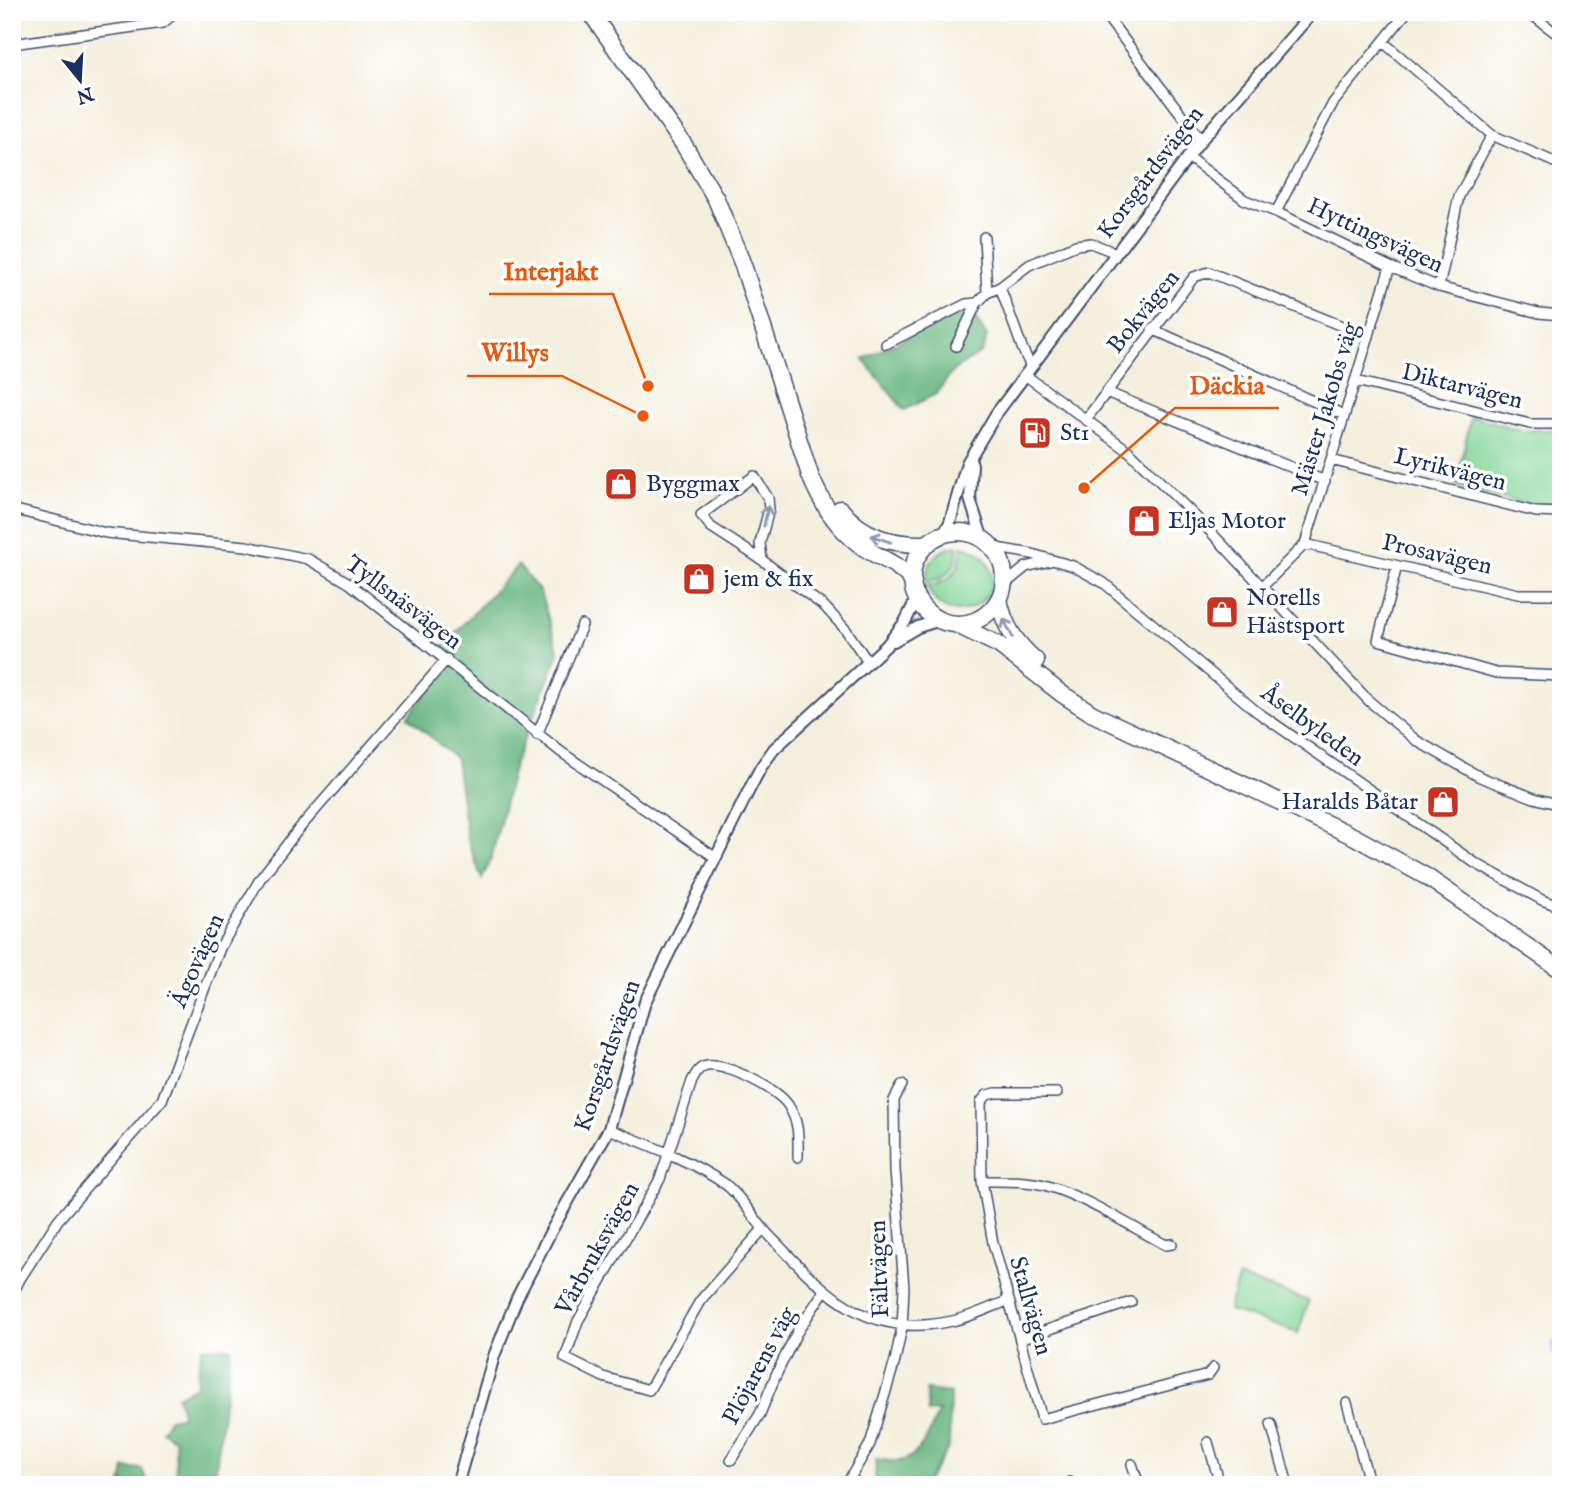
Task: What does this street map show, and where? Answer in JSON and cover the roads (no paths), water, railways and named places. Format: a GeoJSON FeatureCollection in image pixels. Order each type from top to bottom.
{"type":"FeatureCollection","features":[{"type":"Feature","properties":{"kind":"highway"},"geometry":{"type":"LineString","coordinates":[[590,12],[684,145],[716,199],[743,265],[810,475],[824,505],[862,546],[901,568],[926,611],[999,645],[1046,683],[1093,714],[1355,837],[1427,877],[1561,970]]}},
{"type":"Feature","properties":{"kind":"highway"},"geometry":{"type":"LineString","coordinates":[[603,12],[692,138],[726,195],[752,261],[820,472],[834,500],[854,524],[869,534],[897,544],[928,544],[943,536],[963,533],[987,543],[1002,565],[1004,621],[1017,643],[1046,670],[1100,706],[1358,827],[1434,869],[1561,958]]}},
{"type":"Feature","properties":{"kind":"highway"},"geometry":{"type":"LineString","coordinates":[[915,590],[915,565],[928,544]]}},
{"type":"Feature","properties":{"kind":"highway"},"geometry":{"type":"LineString","coordinates":[[947,622],[970,622],[984,616],[1001,592]]}},
{"type":"Feature","properties":{"kind":"street"},"geometry":{"type":"LineString","coordinates":[[12,44],[163,23],[176,12]]}},
{"type":"Feature","properties":{"kind":"street"},"geometry":{"type":"LineString","coordinates":[[1103,12],[1201,140]]}},
{"type":"Feature","properties":{"kind":"street","name":"Korsgårdsvägen"},"geometry":{"type":"LineString","coordinates":[[943,536],[950,522],[961,478],[975,447],[1028,371],[1201,140],[1313,12]]}},
{"type":"Feature","properties":{"kind":"street"},"geometry":{"type":"LineString","coordinates":[[1276,212],[1333,103],[1407,12]]}},
{"type":"Feature","properties":{"kind":"street"},"geometry":{"type":"LineString","coordinates":[[1528,12],[1561,37]]}},
{"type":"Feature","properties":{"kind":"street"},"geometry":{"type":"LineString","coordinates":[[1383,42],[1492,135],[1561,165]]}},
{"type":"Feature","properties":{"kind":"street"},"geometry":{"type":"LineString","coordinates":[[1439,288],[1459,196],[1492,135]]}},
{"type":"Feature","properties":{"kind":"street","name":"Hyttingsvägen"},"geometry":{"type":"LineString","coordinates":[[1188,157],[1245,200],[1439,288],[1539,313],[1561,315]]}},
{"type":"Feature","properties":{"kind":"street"},"geometry":{"type":"LineString","coordinates":[[984,237],[986,293]]}},
{"type":"Feature","properties":{"kind":"street"},"geometry":{"type":"LineString","coordinates":[[956,346],[977,303],[986,293],[1000,287],[1029,265],[1076,245],[1091,243],[1116,253]]}},
{"type":"Feature","properties":{"kind":"street","name":"Mäster Jakobs väg"},"geometry":{"type":"LineString","coordinates":[[1261,588],[1305,544],[1390,267]]}},
{"type":"Feature","properties":{"kind":"street","name":"Bokvägen"},"geometry":{"type":"LineString","coordinates":[[1087,418],[1194,277],[1209,272],[1368,337]]}},
{"type":"Feature","properties":{"kind":"street"},"geometry":{"type":"LineString","coordinates":[[1000,287],[1028,371],[1130,452],[1208,529],[1369,701],[1417,741],[1480,776],[1534,798],[1561,805]]}},
{"type":"Feature","properties":{"kind":"street"},"geometry":{"type":"LineString","coordinates":[[886,344],[965,304],[977,303]]}},
{"type":"Feature","properties":{"kind":"street"},"geometry":{"type":"LineString","coordinates":[[1152,329],[1345,415]]}},
{"type":"Feature","properties":{"kind":"street","name":"Diktarvägen"},"geometry":{"type":"LineString","coordinates":[[1356,381],[1530,424],[1561,424]]}},
{"type":"Feature","properties":{"kind":"street"},"geometry":{"type":"LineString","coordinates":[[1106,392],[1325,481]]}},
{"type":"Feature","properties":{"kind":"street","name":"Korsgårdsvägen"},"geometry":{"type":"LineString","coordinates":[[975,447],[970,499],[987,543]]}},
{"type":"Feature","properties":{"kind":"street","name":"Lyrikvägen"},"geometry":{"type":"LineString","coordinates":[[1331,460],[1536,512],[1561,513]]}},
{"type":"Feature","properties":{"kind":"street"},"geometry":{"type":"LineString","coordinates":[[762,560],[760,543],[769,509],[768,498],[754,476],[701,515],[711,527],[762,560],[836,618],[868,662]]}},
{"type":"Feature","properties":{"kind":"street","name":"Tyllsnäsvägen"},"geometry":{"type":"LineString","coordinates":[[12,509],[106,533],[246,546],[308,559],[349,583],[447,659],[537,735],[716,858]]}},
{"type":"Feature","properties":{"kind":"street","name":"Åselbyleden"},"geometry":{"type":"LineString","coordinates":[[987,543],[1073,566],[1104,583],[1256,711],[1475,863],[1542,900],[1561,906]]}},
{"type":"Feature","properties":{"kind":"street","name":"Prosavägen"},"geometry":{"type":"LineString","coordinates":[[1305,544],[1518,594],[1561,594]]}},
{"type":"Feature","properties":{"kind":"street"},"geometry":{"type":"LineString","coordinates":[[1001,592],[1026,567],[1054,560]]}},
{"type":"Feature","properties":{"kind":"street"},"geometry":{"type":"LineString","coordinates":[[1397,566],[1378,640],[1496,673],[1561,676]]}},
{"type":"Feature","properties":{"kind":"street","name":"Korsgårdsvägen"},"geometry":{"type":"LineString","coordinates":[[457,1485],[494,1356],[517,1298],[609,1129],[645,1002],[761,766],[774,749],[886,646],[905,622],[915,590]]}},
{"type":"Feature","properties":{"kind":"street","name":"Korsgårdsvägen"},"geometry":{"type":"LineString","coordinates":[[886,646],[918,627],[947,622]]}},
{"type":"Feature","properties":{"kind":"street"},"geometry":{"type":"LineString","coordinates":[[537,735],[582,625]]}},
{"type":"Feature","properties":{"kind":"street","name":"Ägovägen"},"geometry":{"type":"LineString","coordinates":[[12,1295],[58,1220],[162,1100],[220,948],[260,879],[298,830],[447,659]]}},
{"type":"Feature","properties":{"kind":"street"},"geometry":{"type":"LineString","coordinates":[[670,1154],[692,1080],[699,1069],[708,1065],[767,1086],[786,1102],[798,1123],[798,1157]]}},
{"type":"Feature","properties":{"kind":"street","name":"Fältvägen"},"geometry":{"type":"LineString","coordinates":[[846,1485],[870,1444],[895,1361],[902,1327],[904,1288],[895,1170],[894,1100],[902,1085]]}},
{"type":"Feature","properties":{"kind":"street","name":"Stallvägen"},"geometry":{"type":"LineString","coordinates":[[1056,1093],[996,1093],[987,1095],[981,1102],[982,1181],[992,1243],[1042,1419],[1208,1374],[1213,1368]]}},
{"type":"Feature","properties":{"kind":"street"},"geometry":{"type":"LineString","coordinates":[[609,1129],[670,1154],[727,1185],[764,1229],[824,1291],[859,1313],[902,1327],[953,1321],[1007,1301]]}},
{"type":"Feature","properties":{"kind":"street","name":"Vårbruksvägen"},"geometry":{"type":"LineString","coordinates":[[670,1154],[660,1179],[578,1321],[565,1359],[603,1377],[649,1390],[700,1301],[764,1229]]}},
{"type":"Feature","properties":{"kind":"street"},"geometry":{"type":"LineString","coordinates":[[982,1181],[1012,1180],[1046,1185],[1073,1196],[1166,1245],[1172,1244]]}},
{"type":"Feature","properties":{"kind":"street","name":"Plöjarens väg"},"geometry":{"type":"LineString","coordinates":[[731,1460],[760,1414],[796,1334],[824,1291]]}},
{"type":"Feature","properties":{"kind":"street"},"geometry":{"type":"LineString","coordinates":[[1020,1339],[1131,1302]]}},
{"type":"Feature","properties":{"kind":"street"},"geometry":{"type":"LineString","coordinates":[[1347,1403],[1370,1485]]}},
{"type":"Feature","properties":{"kind":"street"},"geometry":{"type":"LineString","coordinates":[[1271,1424],[1288,1485]]}},
{"type":"Feature","properties":{"kind":"street"},"geometry":{"type":"LineString","coordinates":[[1208,1442],[1220,1485]]}},
{"type":"Feature","properties":{"kind":"street"},"geometry":{"type":"LineString","coordinates":[[1132,1464],[1139,1485]]}},
{"type":"Feature","properties":{"kind":"waterway"},"geometry":{"type":"LineString","coordinates":[[1553,1354],[1553,1343],[1561,1340]]}},
{"type":"Feature","properties":{"kind":"place","name":"Interjakt"},"geometry":{"type":"Point","coordinates":[648,386]}},
{"type":"Feature","properties":{"kind":"place","name":"Willys"},"geometry":{"type":"Point","coordinates":[643,416]}},
{"type":"Feature","properties":{"kind":"place","name":"St1"},"geometry":{"type":"Point","coordinates":[1035,433]}},
{"type":"Feature","properties":{"kind":"place","name":"Byggmax"},"geometry":{"type":"Point","coordinates":[621,484]}},
{"type":"Feature","properties":{"kind":"place","name":"Däckia"},"geometry":{"type":"Point","coordinates":[1084,488]}},
{"type":"Feature","properties":{"kind":"place","name":"Eljas Motor"},"geometry":{"type":"Point","coordinates":[1144,521]}},
{"type":"Feature","properties":{"kind":"place","name":"jem & fix"},"geometry":{"type":"Point","coordinates":[699,579]}},
{"type":"Feature","properties":{"kind":"place","name":"Norells Hästsport"},"geometry":{"type":"Point","coordinates":[1222,612]}},
{"type":"Feature","properties":{"kind":"place","name":"Haralds Båtar"},"geometry":{"type":"Point","coordinates":[1443,802]}}]}
